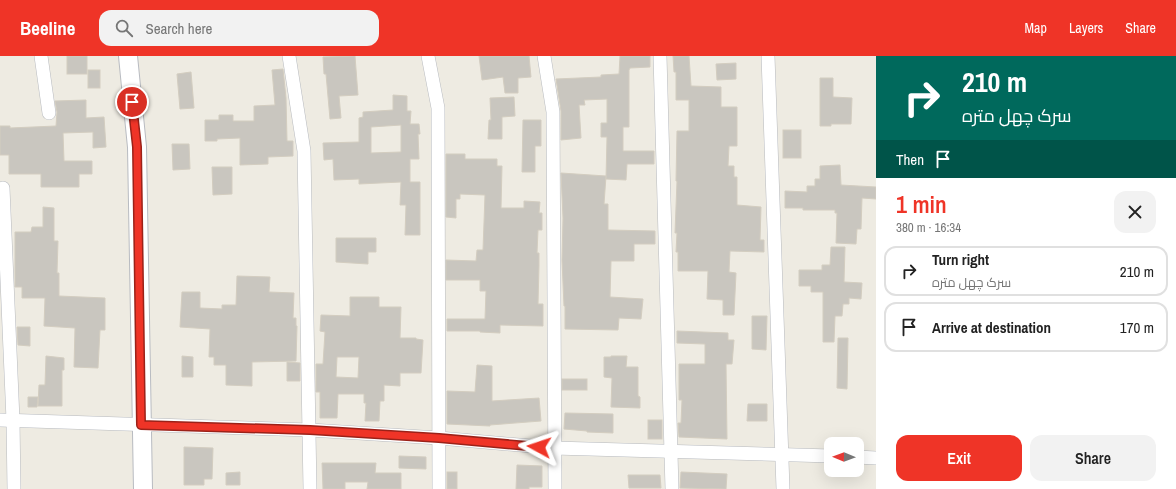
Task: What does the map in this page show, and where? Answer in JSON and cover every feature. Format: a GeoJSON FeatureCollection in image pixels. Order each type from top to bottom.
{"type":"FeatureCollection","features":[{"type":"Feature","properties":{"kind":"street"},"geometry":{"type":"LineString","coordinates":[[41,56],[49,113]]}},
{"type":"Feature","properties":{"kind":"street"},"geometry":{"type":"LineString","coordinates":[[128,56],[137,147],[143,489]]}},
{"type":"Feature","properties":{"kind":"street"},"geometry":{"type":"LineString","coordinates":[[288,56],[304,151],[310,489]]}},
{"type":"Feature","properties":{"kind":"street"},"geometry":{"type":"LineString","coordinates":[[428,56],[438,108],[439,489]]}},
{"type":"Feature","properties":{"kind":"street"},"geometry":{"type":"LineString","coordinates":[[544,56],[553,112],[555,489]]}},
{"type":"Feature","properties":{"kind":"street"},"geometry":{"type":"LineString","coordinates":[[660,56],[672,489]]}},
{"type":"Feature","properties":{"kind":"street"},"geometry":{"type":"LineString","coordinates":[[768,56],[783,489]]}},
{"type":"Feature","properties":{"kind":"street"},"geometry":{"type":"LineString","coordinates":[[3,188],[13,420],[14,489]]}},
{"type":"Feature","properties":{"kind":"street"},"geometry":{"type":"LineString","coordinates":[[0,420],[310,430],[439,438],[554,448],[824,456]]}},
{"type":"Feature","properties":{"kind":"street"},"geometry":{"type":"LineString","coordinates":[[864,457],[876,458]]}},
{"type":"Feature","properties":{"kind":"building"},"geometry":{"type":"Polygon","coordinates":[[[67,56],[87,56],[87,74],[67,74],[67,56]]]}},
{"type":"Feature","properties":{"kind":"building"},"geometry":{"type":"Polygon","coordinates":[[[355,56],[358,95],[339,96],[341,118],[330,119],[323,57],[355,56]]]}},
{"type":"Feature","properties":{"kind":"building"},"geometry":{"type":"Polygon","coordinates":[[[479,56],[529,56],[531,77],[518,78],[518,93],[505,93],[503,77],[482,80],[479,56]]]}},
{"type":"Feature","properties":{"kind":"building"},"geometry":{"type":"Polygon","coordinates":[[[620,56],[650,56],[650,67],[630,68],[629,70],[629,127],[623,127],[623,151],[654,151],[654,164],[627,164],[626,180],[606,179],[607,137],[601,137],[601,123],[607,123],[607,99],[584,100],[585,105],[579,105],[581,138],[561,140],[561,111],[556,79],[601,77],[601,75],[619,74],[620,56]]]}},
{"type":"Feature","properties":{"kind":"building"},"geometry":{"type":"Polygon","coordinates":[[[673,56],[689,56],[691,86],[721,87],[721,107],[737,107],[737,146],[729,146],[728,166],[734,166],[734,177],[737,177],[737,205],[761,207],[760,240],[764,240],[764,252],[730,251],[729,272],[736,273],[734,315],[723,315],[723,300],[707,299],[708,271],[678,271],[678,252],[676,252],[677,233],[675,233],[677,131],[689,131],[689,100],[676,100],[676,72],[674,72],[673,56]]]}},
{"type":"Feature","properties":{"kind":"building"},"geometry":{"type":"Polygon","coordinates":[[[736,63],[736,79],[717,80],[716,64],[736,63]]]}},
{"type":"Feature","properties":{"kind":"building"},"geometry":{"type":"Polygon","coordinates":[[[283,69],[286,98],[287,141],[293,141],[293,156],[268,157],[268,164],[240,165],[240,138],[205,141],[205,120],[219,120],[219,115],[233,115],[233,121],[254,121],[254,106],[275,105],[272,70],[283,69]]]}},
{"type":"Feature","properties":{"kind":"building"},"geometry":{"type":"Polygon","coordinates":[[[88,70],[100,70],[100,88],[88,88],[88,70]]]}},
{"type":"Feature","properties":{"kind":"building"},"geometry":{"type":"Polygon","coordinates":[[[191,72],[194,108],[180,109],[177,74],[191,72]]]}},
{"type":"Feature","properties":{"kind":"building"},"geometry":{"type":"Polygon","coordinates":[[[820,78],[833,78],[833,97],[852,98],[851,124],[831,124],[831,126],[820,126],[820,78]]]}},
{"type":"Feature","properties":{"kind":"building"},"geometry":{"type":"Polygon","coordinates":[[[393,95],[407,96],[407,111],[411,111],[410,124],[419,124],[419,159],[410,159],[410,182],[420,182],[420,235],[405,235],[406,205],[400,205],[401,182],[359,184],[359,179],[334,180],[333,159],[324,160],[323,143],[359,142],[359,118],[363,117],[363,112],[393,110],[393,95]],[[401,125],[371,127],[371,153],[401,152],[401,125]]]}},
{"type":"Feature","properties":{"kind":"building"},"geometry":{"type":"Polygon","coordinates":[[[514,97],[515,116],[502,117],[502,139],[488,139],[489,120],[491,120],[490,98],[514,97]]]}},
{"type":"Feature","properties":{"kind":"building"},"geometry":{"type":"Polygon","coordinates":[[[86,100],[86,118],[104,117],[106,147],[93,148],[93,132],[63,133],[64,161],[92,161],[92,174],[79,174],[79,187],[41,187],[41,174],[9,174],[9,155],[0,155],[0,126],[10,126],[10,128],[56,126],[57,112],[55,101],[86,100]]]}},
{"type":"Feature","properties":{"kind":"building"},"geometry":{"type":"Polygon","coordinates":[[[523,120],[541,120],[541,146],[535,146],[535,172],[522,172],[523,120]]]}},
{"type":"Feature","properties":{"kind":"building"},"geometry":{"type":"Polygon","coordinates":[[[783,130],[801,130],[801,158],[783,158],[783,130]]]}},
{"type":"Feature","properties":{"kind":"building"},"geometry":{"type":"Polygon","coordinates":[[[172,144],[189,144],[190,169],[173,170],[172,144]]]}},
{"type":"Feature","properties":{"kind":"building"},"geometry":{"type":"Polygon","coordinates":[[[446,154],[465,154],[465,159],[497,159],[497,166],[502,166],[501,208],[524,208],[524,201],[540,202],[539,213],[542,213],[542,230],[538,230],[538,304],[543,304],[543,326],[500,325],[500,333],[480,331],[447,331],[447,319],[485,319],[486,291],[480,291],[480,280],[446,280],[446,260],[476,261],[477,250],[483,250],[485,195],[460,194],[460,199],[456,199],[456,218],[446,217],[446,154]]]}},
{"type":"Feature","properties":{"kind":"building"},"geometry":{"type":"Polygon","coordinates":[[[840,165],[841,185],[876,187],[876,199],[862,198],[861,229],[857,229],[856,244],[836,243],[837,213],[835,213],[835,210],[803,210],[803,208],[785,208],[785,191],[807,192],[807,186],[815,186],[815,179],[820,179],[820,166],[840,165]]]}},
{"type":"Feature","properties":{"kind":"building"},"geometry":{"type":"Polygon","coordinates":[[[212,167],[232,167],[232,194],[213,195],[212,167]]]}},
{"type":"Feature","properties":{"kind":"building"},"geometry":{"type":"Polygon","coordinates":[[[561,173],[606,176],[604,204],[608,204],[608,230],[655,231],[655,244],[634,244],[634,261],[611,261],[610,297],[643,299],[641,319],[619,318],[618,330],[565,329],[562,260],[563,218],[561,173]]]}},
{"type":"Feature","properties":{"kind":"building"},"geometry":{"type":"Polygon","coordinates":[[[43,207],[54,208],[54,241],[58,241],[57,273],[59,273],[59,296],[105,298],[105,330],[100,330],[98,368],[74,367],[75,328],[44,326],[45,298],[22,298],[22,287],[15,287],[15,232],[31,232],[32,227],[43,227],[43,207]]]}},
{"type":"Feature","properties":{"kind":"building"},"geometry":{"type":"Polygon","coordinates":[[[336,238],[376,238],[376,252],[368,252],[368,264],[336,262],[336,238]]]}},
{"type":"Feature","properties":{"kind":"building"},"geometry":{"type":"Polygon","coordinates":[[[831,247],[845,247],[844,282],[862,283],[861,299],[849,298],[849,304],[843,304],[842,316],[835,316],[834,342],[823,342],[823,292],[811,292],[811,286],[799,286],[799,270],[822,270],[822,265],[830,265],[831,247]]]}},
{"type":"Feature","properties":{"kind":"building"},"geometry":{"type":"Polygon","coordinates":[[[237,276],[270,277],[269,292],[294,293],[293,318],[296,318],[297,326],[296,361],[252,362],[252,386],[226,385],[226,365],[214,365],[214,357],[209,357],[210,329],[180,327],[182,292],[200,292],[200,308],[222,309],[222,305],[236,305],[237,276]]]}},
{"type":"Feature","properties":{"kind":"building"},"geometry":{"type":"Polygon","coordinates":[[[350,297],[379,297],[379,307],[401,307],[400,338],[416,338],[423,340],[421,373],[400,373],[400,386],[384,385],[384,401],[380,401],[379,421],[365,421],[366,403],[364,403],[364,394],[338,394],[337,418],[320,418],[320,392],[316,392],[316,364],[323,364],[325,332],[320,331],[321,315],[350,316],[350,297]],[[337,357],[336,377],[358,378],[359,357],[337,357]]]}},
{"type":"Feature","properties":{"kind":"building"},"geometry":{"type":"Polygon","coordinates":[[[752,316],[767,316],[766,350],[752,349],[752,316]]]}},
{"type":"Feature","properties":{"kind":"building"},"geometry":{"type":"Polygon","coordinates":[[[17,327],[30,327],[30,346],[18,345],[17,327]]]}},
{"type":"Feature","properties":{"kind":"building"},"geometry":{"type":"Polygon","coordinates":[[[677,331],[728,333],[728,340],[734,340],[732,364],[726,364],[727,439],[679,437],[678,423],[681,423],[682,400],[679,400],[679,364],[705,364],[705,344],[677,343],[677,331]]]}},
{"type":"Feature","properties":{"kind":"building"},"geometry":{"type":"Polygon","coordinates":[[[838,338],[848,338],[847,389],[837,388],[838,338]]]}},
{"type":"Feature","properties":{"kind":"building"},"geometry":{"type":"Polygon","coordinates":[[[46,356],[64,358],[64,370],[62,370],[62,406],[38,406],[39,385],[45,385],[46,356]]]}},
{"type":"Feature","properties":{"kind":"building"},"geometry":{"type":"Polygon","coordinates":[[[182,356],[193,357],[193,377],[182,377],[182,356]]]}},
{"type":"Feature","properties":{"kind":"building"},"geometry":{"type":"Polygon","coordinates":[[[627,356],[626,367],[638,367],[638,396],[640,397],[640,408],[611,407],[612,378],[604,377],[604,357],[627,356]]]}},
{"type":"Feature","properties":{"kind":"building"},"geometry":{"type":"Polygon","coordinates":[[[287,362],[300,363],[300,381],[287,381],[287,362]]]}},
{"type":"Feature","properties":{"kind":"building"},"geometry":{"type":"Polygon","coordinates":[[[477,365],[492,366],[492,401],[539,398],[541,421],[490,426],[447,424],[447,391],[475,392],[477,365]]]}},
{"type":"Feature","properties":{"kind":"building"},"geometry":{"type":"Polygon","coordinates":[[[562,379],[587,379],[587,390],[562,390],[562,379]]]}},
{"type":"Feature","properties":{"kind":"building"},"geometry":{"type":"Polygon","coordinates":[[[28,397],[38,397],[37,407],[28,407],[28,397]]]}},
{"type":"Feature","properties":{"kind":"building"},"geometry":{"type":"Polygon","coordinates":[[[748,404],[767,404],[767,421],[747,421],[748,404]]]}},
{"type":"Feature","properties":{"kind":"building"},"geometry":{"type":"Polygon","coordinates":[[[565,413],[613,414],[613,433],[564,429],[565,413]]]}},
{"type":"Feature","properties":{"kind":"building"},"geometry":{"type":"Polygon","coordinates":[[[648,420],[662,420],[662,439],[648,439],[648,420]]]}},
{"type":"Feature","properties":{"kind":"building"},"geometry":{"type":"Polygon","coordinates":[[[184,447],[213,448],[212,479],[204,479],[204,485],[184,485],[184,447]]]}},
{"type":"Feature","properties":{"kind":"building"},"geometry":{"type":"Polygon","coordinates":[[[399,456],[426,457],[426,469],[399,468],[399,456]]]}},
{"type":"Feature","properties":{"kind":"building"},"geometry":{"type":"Polygon","coordinates":[[[322,463],[376,463],[375,473],[401,473],[401,489],[367,489],[368,482],[345,482],[345,489],[323,489],[322,463]]]}},
{"type":"Feature","properties":{"kind":"building"},"geometry":{"type":"Polygon","coordinates":[[[517,465],[542,466],[542,487],[516,489],[517,465]]]}},
{"type":"Feature","properties":{"kind":"building"},"geometry":{"type":"Polygon","coordinates":[[[240,472],[240,485],[226,485],[226,473],[240,472]]]}},
{"type":"Feature","properties":{"kind":"building"},"geometry":{"type":"Polygon","coordinates":[[[447,472],[457,472],[457,489],[447,489],[447,472]]]}},
{"type":"Feature","properties":{"kind":"building"},"geometry":{"type":"Polygon","coordinates":[[[681,472],[727,474],[726,489],[680,488],[681,472]]]}},
{"type":"Feature","properties":{"kind":"building"},"geometry":{"type":"Polygon","coordinates":[[[628,475],[660,475],[661,488],[629,488],[628,475]]]}},
{"type":"Feature","properties":{"kind":"route"},"geometry":{"type":"LineString","coordinates":[[132,102],[137,147],[141,425],[310,430],[439,438],[539,447]]}}]}
